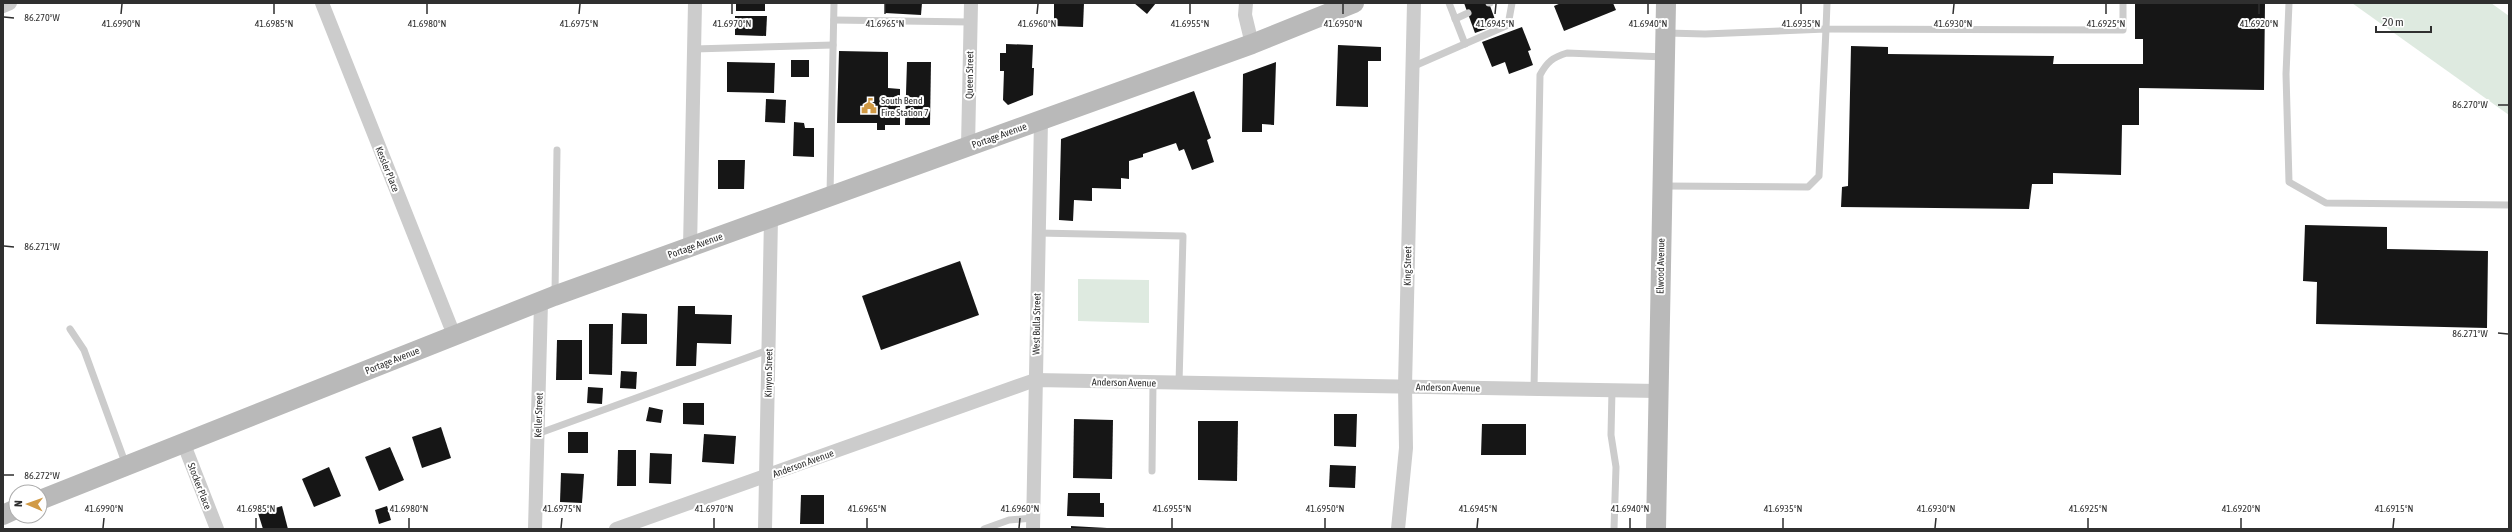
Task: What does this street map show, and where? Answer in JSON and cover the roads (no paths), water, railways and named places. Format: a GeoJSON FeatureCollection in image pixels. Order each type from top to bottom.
{"type":"FeatureCollection","features":[{"type":"Feature","properties":{"kind":"main road","name":"Portage Avenue"},"geometry":{"type":"LineString","coordinates":[[48,497],[183,442],[548,299],[1252,44],[1354,3]]}},
{"type":"Feature","properties":{"kind":"main road","name":"Elwood Avenue"},"geometry":{"type":"LineString","coordinates":[[1656,529],[1661,186],[1666,3]]}},
{"type":"Feature","properties":{"kind":"street"},"geometry":{"type":"LineString","coordinates":[[3,6],[10,3]]}},
{"type":"Feature","properties":{"kind":"street","name":"Kessler Place"},"geometry":{"type":"LineString","coordinates":[[322,3],[454,335]]}},
{"type":"Feature","properties":{"kind":"street"},"geometry":{"type":"LineString","coordinates":[[690,247],[695,3]]}},
{"type":"Feature","properties":{"kind":"street","name":"Queen Street"},"geometry":{"type":"LineString","coordinates":[[968,146],[970,3]]}},
{"type":"Feature","properties":{"kind":"street"},"geometry":{"type":"LineString","coordinates":[[1246,3],[1245,15],[1252,44]]}},
{"type":"Feature","properties":{"kind":"street","name":"King Street"},"geometry":{"type":"LineString","coordinates":[[1398,529],[1406,448],[1405,386],[1414,3]]}},
{"type":"Feature","properties":{"kind":"street","name":"West Bulla Street"},"geometry":{"type":"LineString","coordinates":[[1033,523],[1041,120]]}},
{"type":"Feature","properties":{"kind":"street","name":"Kinyon Street"},"geometry":{"type":"LineString","coordinates":[[765,529],[771,218]]}},
{"type":"Feature","properties":{"kind":"street","name":"Keller Street"},"geometry":{"type":"LineString","coordinates":[[535,529],[537,434],[548,299]]}},
{"type":"Feature","properties":{"kind":"street","name":"Anderson Avenue"},"geometry":{"type":"LineString","coordinates":[[616,529],[766,477],[1035,380],[1658,391]]}},
{"type":"Feature","properties":{"kind":"street","name":"Stocker Place"},"geometry":{"type":"LineString","coordinates":[[183,442],[217,529]]}},
{"type":"Feature","properties":{"kind":"lane"},"geometry":{"type":"LineString","coordinates":[[830,196],[834,3]]}},
{"type":"Feature","properties":{"kind":"lane"},"geometry":{"type":"LineString","coordinates":[[1449,3],[1465,44]]}},
{"type":"Feature","properties":{"kind":"lane"},"geometry":{"type":"LineString","coordinates":[[1412,67],[1508,25],[1512,3]]}},
{"type":"Feature","properties":{"kind":"lane"},"geometry":{"type":"LineString","coordinates":[[1661,186],[1808,187],[1819,176],[1827,3]]}},
{"type":"Feature","properties":{"kind":"lane"},"geometry":{"type":"LineString","coordinates":[[1666,33],[1705,34],[1826,29],[2123,30],[2123,3]]}},
{"type":"Feature","properties":{"kind":"lane"},"geometry":{"type":"LineString","coordinates":[[2289,3],[2286,74],[2289,182],[2326,203],[2509,205]]}},
{"type":"Feature","properties":{"kind":"lane"},"geometry":{"type":"LineString","coordinates":[[1455,19],[1468,13]]}},
{"type":"Feature","properties":{"kind":"lane"},"geometry":{"type":"LineString","coordinates":[[834,20],[970,22]]}},
{"type":"Feature","properties":{"kind":"lane"},"geometry":{"type":"LineString","coordinates":[[694,49],[833,45]]}},
{"type":"Feature","properties":{"kind":"lane"},"geometry":{"type":"LineString","coordinates":[[1534,389],[1540,75],[1546,64],[1555,56],[1567,53],[1665,57]]}},
{"type":"Feature","properties":{"kind":"lane"},"geometry":{"type":"LineString","coordinates":[[548,299],[557,150]]}},
{"type":"Feature","properties":{"kind":"lane"},"geometry":{"type":"LineString","coordinates":[[1038,233],[1183,236],[1179,383]]}},
{"type":"Feature","properties":{"kind":"lane"},"geometry":{"type":"LineString","coordinates":[[70,329],[84,350],[126,465]]}},
{"type":"Feature","properties":{"kind":"lane"},"geometry":{"type":"LineString","coordinates":[[537,434],[768,350]]}},
{"type":"Feature","properties":{"kind":"lane"},"geometry":{"type":"LineString","coordinates":[[1152,471],[1153,383]]}},
{"type":"Feature","properties":{"kind":"lane"},"geometry":{"type":"LineString","coordinates":[[1612,390],[1611,435],[1616,467],[1614,529]]}},
{"type":"Feature","properties":{"kind":"lane"},"geometry":{"type":"LineString","coordinates":[[984,529],[1009,520],[1033,523]]}},
{"type":"Feature","properties":{"kind":"place","name":"South Bend Fire Station 7"},"geometry":{"type":"Point","coordinates":[869,106]}}]}
